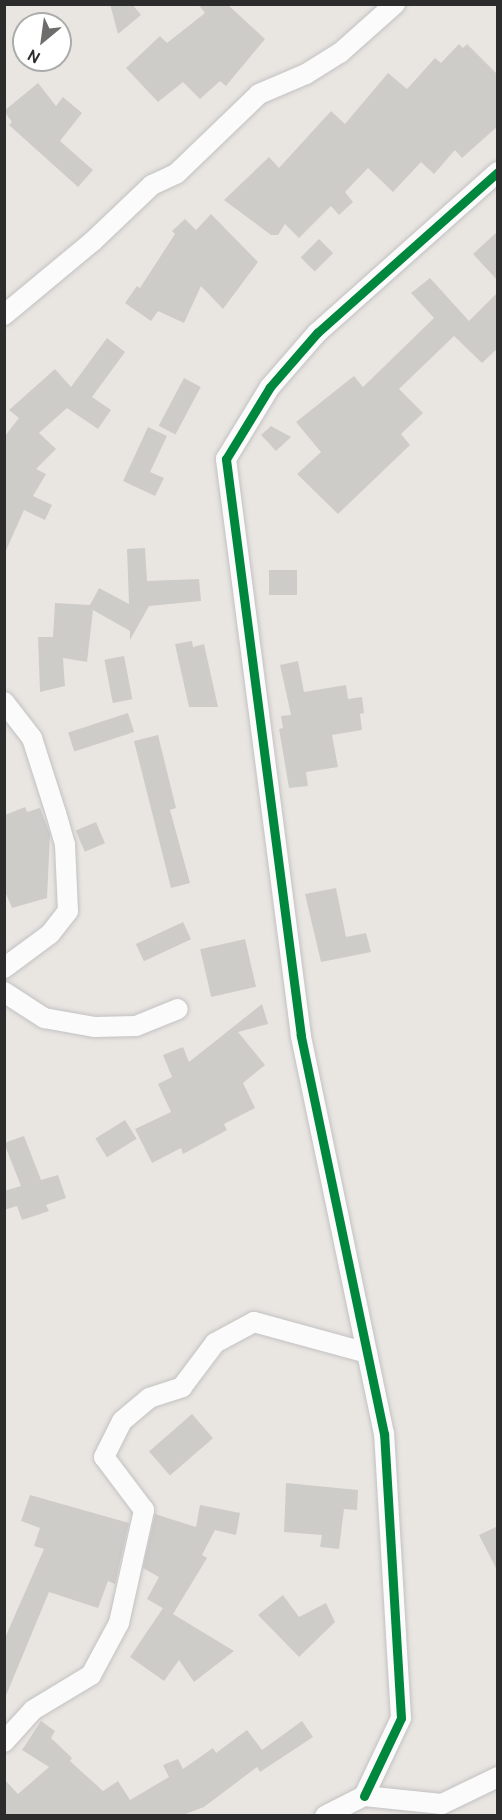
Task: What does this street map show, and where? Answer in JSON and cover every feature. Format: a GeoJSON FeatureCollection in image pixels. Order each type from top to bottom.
{"type":"FeatureCollection","features":[{"type":"Feature","properties":{"kind":"street"},"geometry":{"type":"LineString","coordinates":[[4,315],[92,242],[152,185],[176,174],[259,94],[306,74],[339,53],[395,4]]}},
{"type":"Feature","properties":{"kind":"street"},"geometry":{"type":"LineString","coordinates":[[364,1796],[401,1718],[384,1434],[301,1036],[226,459],[270,387],[317,333],[498,172]]}},
{"type":"Feature","properties":{"kind":"street"},"geometry":{"type":"LineString","coordinates":[[4,702],[32,738],[56,813],[65,845],[68,911],[50,934],[4,968]]}},
{"type":"Feature","properties":{"kind":"street"},"geometry":{"type":"LineString","coordinates":[[4,992],[44,1018],[95,1026],[136,1026],[178,1009]]}},
{"type":"Feature","properties":{"kind":"street"},"geometry":{"type":"LineString","coordinates":[[4,1742],[33,1710],[91,1675],[119,1623],[144,1510],[104,1457],[122,1421],[149,1398],[182,1387],[215,1343],[254,1322],[367,1353]]}},
{"type":"Feature","properties":{"kind":"street"},"geometry":{"type":"LineString","coordinates":[[325,1815],[364,1796],[442,1804],[498,1777]]}},
{"type":"Feature","properties":{"kind":"building"},"geometry":{"type":"Polygon","coordinates":[[[110,4],[132,4],[141,15],[118,34],[110,4]]]}},
{"type":"Feature","properties":{"kind":"building"},"geometry":{"type":"Polygon","coordinates":[[[198,4],[227,4],[265,39],[226,86],[220,81],[200,99],[183,82],[158,102],[126,68],[160,36],[167,43],[205,13],[198,4]]]}},
{"type":"Feature","properties":{"kind":"building"},"geometry":{"type":"Polygon","coordinates":[[[459,44],[463,48],[467,44],[498,75],[498,126],[462,158],[455,150],[434,174],[421,162],[393,192],[368,168],[345,192],[353,202],[339,215],[331,206],[299,238],[285,224],[278,235],[271,235],[224,200],[269,157],[279,168],[331,111],[345,124],[388,73],[407,89],[435,58],[441,63],[459,44]]]}},
{"type":"Feature","properties":{"kind":"building"},"geometry":{"type":"Polygon","coordinates":[[[38,83],[56,106],[63,97],[82,113],[60,141],[93,170],[78,187],[9,125],[12,122],[4,111],[38,83]]]}},
{"type":"Feature","properties":{"kind":"building"},"geometry":{"type":"Polygon","coordinates":[[[211,214],[258,262],[223,309],[201,286],[184,323],[158,311],[151,321],[125,303],[137,286],[140,288],[175,234],[172,231],[185,219],[196,230],[211,214]]]}},
{"type":"Feature","properties":{"kind":"building"},"geometry":{"type":"Polygon","coordinates":[[[498,231],[498,281],[473,254],[498,231]]]}},
{"type":"Feature","properties":{"kind":"building"},"geometry":{"type":"Polygon","coordinates":[[[319,239],[333,253],[315,272],[301,257],[319,239]]]}},
{"type":"Feature","properties":{"kind":"building"},"geometry":{"type":"Polygon","coordinates":[[[430,278],[469,321],[498,292],[498,348],[482,363],[454,336],[399,389],[423,413],[401,434],[410,445],[338,514],[297,474],[321,452],[296,422],[354,376],[363,387],[434,318],[411,293],[430,278]]]}},
{"type":"Feature","properties":{"kind":"building"},"geometry":{"type":"Polygon","coordinates":[[[107,338],[125,352],[92,397],[111,410],[98,429],[67,408],[39,433],[56,449],[36,469],[46,474],[33,496],[52,505],[45,520],[24,510],[4,555],[4,437],[19,418],[9,410],[55,369],[71,387],[107,338]]]}},
{"type":"Feature","properties":{"kind":"building"},"geometry":{"type":"Polygon","coordinates":[[[184,378],[201,387],[175,435],[159,426],[184,378]]]}},
{"type":"Feature","properties":{"kind":"building"},"geometry":{"type":"Polygon","coordinates":[[[271,426],[291,437],[276,451],[261,435],[271,426]]]}},
{"type":"Feature","properties":{"kind":"building"},"geometry":{"type":"Polygon","coordinates":[[[148,427],[167,436],[150,472],[164,478],[155,496],[123,481],[148,427]]]}},
{"type":"Feature","properties":{"kind":"building"},"geometry":{"type":"Polygon","coordinates":[[[145,548],[147,581],[199,579],[201,601],[149,606],[130,640],[130,631],[93,610],[87,662],[63,658],[65,686],[40,692],[38,637],[53,637],[55,603],[90,605],[99,588],[129,604],[127,549],[145,548]]]}},
{"type":"Feature","properties":{"kind":"building"},"geometry":{"type":"Polygon","coordinates":[[[269,570],[297,570],[297,595],[269,595],[269,570]]]}},
{"type":"Feature","properties":{"kind":"building"},"geometry":{"type":"Polygon","coordinates":[[[192,641],[193,647],[204,644],[218,707],[189,707],[175,644],[192,641]]]}},
{"type":"Feature","properties":{"kind":"building"},"geometry":{"type":"Polygon","coordinates":[[[124,656],[132,699],[113,703],[104,660],[124,656]]]}},
{"type":"Feature","properties":{"kind":"building"},"geometry":{"type":"Polygon","coordinates":[[[298,661],[304,692],[346,685],[348,699],[362,697],[364,713],[360,714],[362,730],[332,735],[338,767],[306,772],[308,786],[289,788],[279,729],[283,728],[281,716],[291,715],[280,665],[298,661]]]}},
{"type":"Feature","properties":{"kind":"building"},"geometry":{"type":"Polygon","coordinates":[[[128,713],[134,732],[74,751],[68,732],[128,713]]]}},
{"type":"Feature","properties":{"kind":"building"},"geometry":{"type":"Polygon","coordinates":[[[158,735],[176,808],[170,810],[190,883],[171,888],[134,741],[158,735]]]}},
{"type":"Feature","properties":{"kind":"building"},"geometry":{"type":"Polygon","coordinates":[[[25,807],[27,812],[40,808],[50,834],[47,898],[12,908],[4,889],[5,815],[25,807]]]}},
{"type":"Feature","properties":{"kind":"building"},"geometry":{"type":"Polygon","coordinates":[[[96,822],[105,843],[85,852],[76,831],[96,822]]]}},
{"type":"Feature","properties":{"kind":"building"},"geometry":{"type":"Polygon","coordinates":[[[336,888],[346,937],[366,933],[371,952],[321,962],[305,894],[336,888]]]}},
{"type":"Feature","properties":{"kind":"building"},"geometry":{"type":"Polygon","coordinates":[[[183,922],[191,939],[144,961],[136,944],[183,922]]]}},
{"type":"Feature","properties":{"kind":"building"},"geometry":{"type":"Polygon","coordinates":[[[245,939],[256,987],[211,997],[200,949],[245,939]]]}},
{"type":"Feature","properties":{"kind":"building"},"geometry":{"type":"Polygon","coordinates":[[[262,1004],[268,1024],[238,1032],[265,1065],[243,1083],[255,1108],[224,1124],[227,1130],[183,1154],[181,1148],[152,1163],[135,1129],[171,1112],[158,1084],[172,1077],[163,1055],[183,1047],[189,1062],[262,1004]]]}},
{"type":"Feature","properties":{"kind":"building"},"geometry":{"type":"Polygon","coordinates":[[[125,1120],[137,1139],[107,1157],[95,1139],[125,1120]]]}},
{"type":"Feature","properties":{"kind":"building"},"geometry":{"type":"Polygon","coordinates":[[[24,1136],[41,1180],[58,1175],[66,1198],[46,1205],[49,1211],[22,1220],[17,1206],[4,1210],[4,1191],[21,1186],[4,1143],[24,1136]]]}},
{"type":"Feature","properties":{"kind":"building"},"geometry":{"type":"Polygon","coordinates":[[[192,1414],[213,1438],[170,1476],[149,1451],[192,1414]]]}},
{"type":"Feature","properties":{"kind":"building"},"geometry":{"type":"Polygon","coordinates":[[[286,1483],[358,1490],[357,1510],[344,1509],[339,1549],[320,1547],[322,1535],[284,1532],[286,1483]]]}},
{"type":"Feature","properties":{"kind":"building"},"geometry":{"type":"Polygon","coordinates":[[[30,1495],[129,1523],[115,1584],[108,1581],[98,1608],[49,1592],[5,1698],[4,1640],[44,1549],[34,1546],[40,1528],[21,1521],[30,1495]]]}},
{"type":"Feature","properties":{"kind":"building"},"geometry":{"type":"Polygon","coordinates":[[[200,1505],[240,1513],[236,1535],[215,1530],[202,1555],[207,1558],[173,1614],[147,1599],[159,1577],[143,1568],[155,1514],[196,1527],[200,1505]]]}},
{"type":"Feature","properties":{"kind":"building"},"geometry":{"type":"Polygon","coordinates":[[[498,1526],[498,1572],[479,1535],[498,1526]]]}},
{"type":"Feature","properties":{"kind":"building"},"geometry":{"type":"Polygon","coordinates":[[[283,1595],[299,1617],[326,1603],[335,1622],[299,1657],[258,1615],[283,1595]]]}},
{"type":"Feature","properties":{"kind":"building"},"geometry":{"type":"Polygon","coordinates":[[[163,1608],[234,1651],[194,1682],[179,1660],[164,1681],[130,1657],[163,1608]]]}},
{"type":"Feature","properties":{"kind":"building"},"geometry":{"type":"Polygon","coordinates":[[[41,1721],[55,1731],[51,1738],[72,1758],[70,1761],[103,1791],[118,1781],[130,1800],[169,1777],[163,1765],[178,1759],[183,1769],[213,1748],[216,1753],[247,1730],[262,1750],[302,1721],[313,1737],[260,1772],[257,1767],[204,1807],[183,1815],[4,1815],[4,1779],[18,1794],[49,1767],[22,1750],[41,1721]]]}},
{"type":"Feature","properties":{"kind":"cycle path"},"geometry":{"type":"LineString","coordinates":[[364,1796],[401,1718],[384,1434],[301,1036],[226,459],[270,387],[317,333],[498,172]]}}]}
